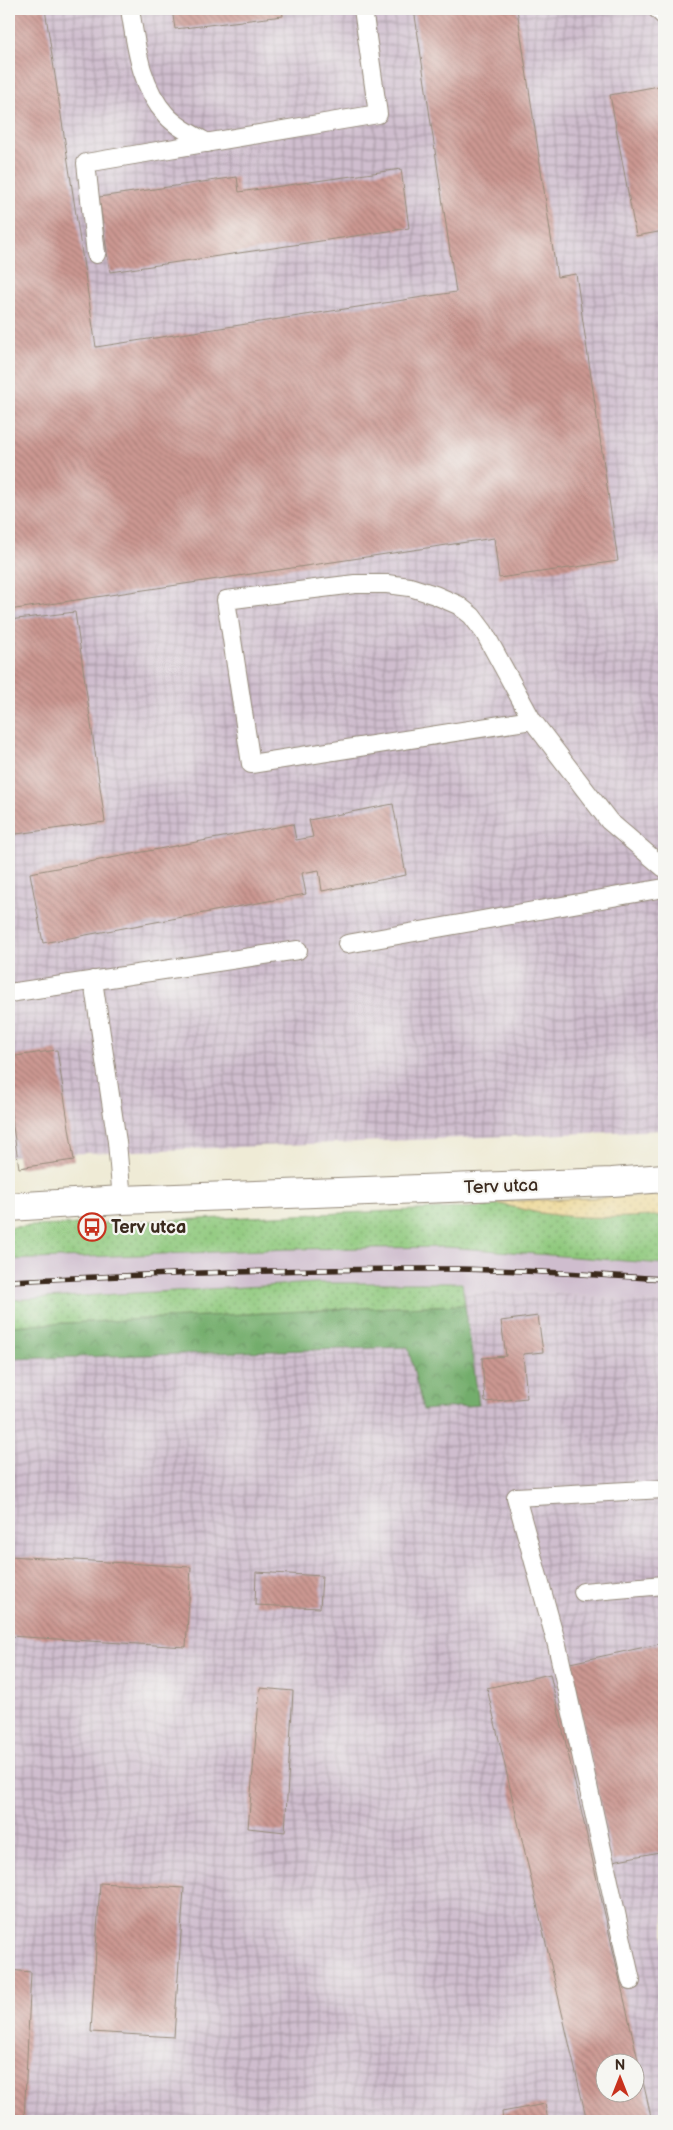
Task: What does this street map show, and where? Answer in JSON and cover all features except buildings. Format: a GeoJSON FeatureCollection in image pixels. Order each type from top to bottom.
{"type":"FeatureCollection","features":[{"type":"Feature","properties":{"kind":"street","name":"Terv utca"},"geometry":{"type":"LineString","coordinates":[[9,1207],[122,1200],[612,1182],[664,1178]]}},
{"type":"Feature","properties":{"kind":"lane"},"geometry":{"type":"LineString","coordinates":[[130,9],[143,74],[151,92],[165,114],[180,127],[208,143]]}},
{"type":"Feature","properties":{"kind":"lane"},"geometry":{"type":"LineString","coordinates":[[96,254],[86,163],[378,114],[363,9]]}},
{"type":"Feature","properties":{"kind":"lane"},"geometry":{"type":"LineString","coordinates":[[657,9],[664,16]]}},
{"type":"Feature","properties":{"kind":"lane"},"geometry":{"type":"LineString","coordinates":[[532,720],[251,764],[226,600],[355,584],[402,586],[435,595],[458,605],[472,616],[484,632],[532,720],[609,821],[664,868]]}},
{"type":"Feature","properties":{"kind":"lane"},"geometry":{"type":"LineString","coordinates":[[347,944],[664,888]]}},
{"type":"Feature","properties":{"kind":"lane"},"geometry":{"type":"LineString","coordinates":[[9,993],[298,950]]}},
{"type":"Feature","properties":{"kind":"lane"},"geometry":{"type":"LineString","coordinates":[[93,980],[117,1142],[122,1200]]}},
{"type":"Feature","properties":{"kind":"lane"},"geometry":{"type":"LineString","coordinates":[[631,1980],[557,1645],[516,1497],[661,1489]]}},
{"type":"Feature","properties":{"kind":"lane"},"geometry":{"type":"LineString","coordinates":[[583,1592],[664,1585]]}},
{"type":"Feature","properties":{"kind":"shaded area"},"geometry":{"type":"Polygon","coordinates":[[[9,9],[664,9],[664,1130],[9,1156],[9,9]]]}},
{"type":"Feature","properties":{"kind":"shaded area"},"geometry":{"type":"Polygon","coordinates":[[[447,1247],[664,1264],[664,1304],[548,1293],[463,1291],[461,1283],[317,1283],[9,1300],[9,1260],[290,1249],[447,1247]]]}},
{"type":"Feature","properties":{"kind":"shaded area"},"geometry":{"type":"Polygon","coordinates":[[[463,1291],[548,1293],[664,1304],[664,2121],[9,2121],[9,1359],[408,1347],[423,1410],[479,1404],[463,1291]]]}},
{"type":"Feature","properties":{"kind":"green space"},"geometry":{"type":"Polygon","coordinates":[[[491,1202],[540,1213],[563,1215],[664,1215],[664,1264],[447,1247],[290,1249],[9,1260],[9,1227],[487,1207],[491,1202]]]}},
{"type":"Feature","properties":{"kind":"green space"},"geometry":{"type":"Polygon","coordinates":[[[317,1283],[462,1283],[465,1305],[364,1308],[9,1326],[9,1300],[317,1283]]]}},
{"type":"Feature","properties":{"kind":"green space"},"geometry":{"type":"Polygon","coordinates":[[[465,1305],[479,1405],[423,1410],[408,1347],[9,1359],[9,1326],[364,1308],[465,1305]]]}},
{"type":"Feature","properties":{"kind":"sand"},"geometry":{"type":"Polygon","coordinates":[[[664,1195],[664,1215],[633,1217],[555,1215],[491,1202],[664,1195]]]}},
{"type":"Feature","properties":{"kind":"railway"},"geometry":{"type":"LineString","coordinates":[[9,1281],[344,1269],[508,1270],[664,1279]]}},
{"type":"Feature","properties":{"kind":"place","name":"Terv utca"},"geometry":{"type":"Point","coordinates":[92,1227]}}]}
